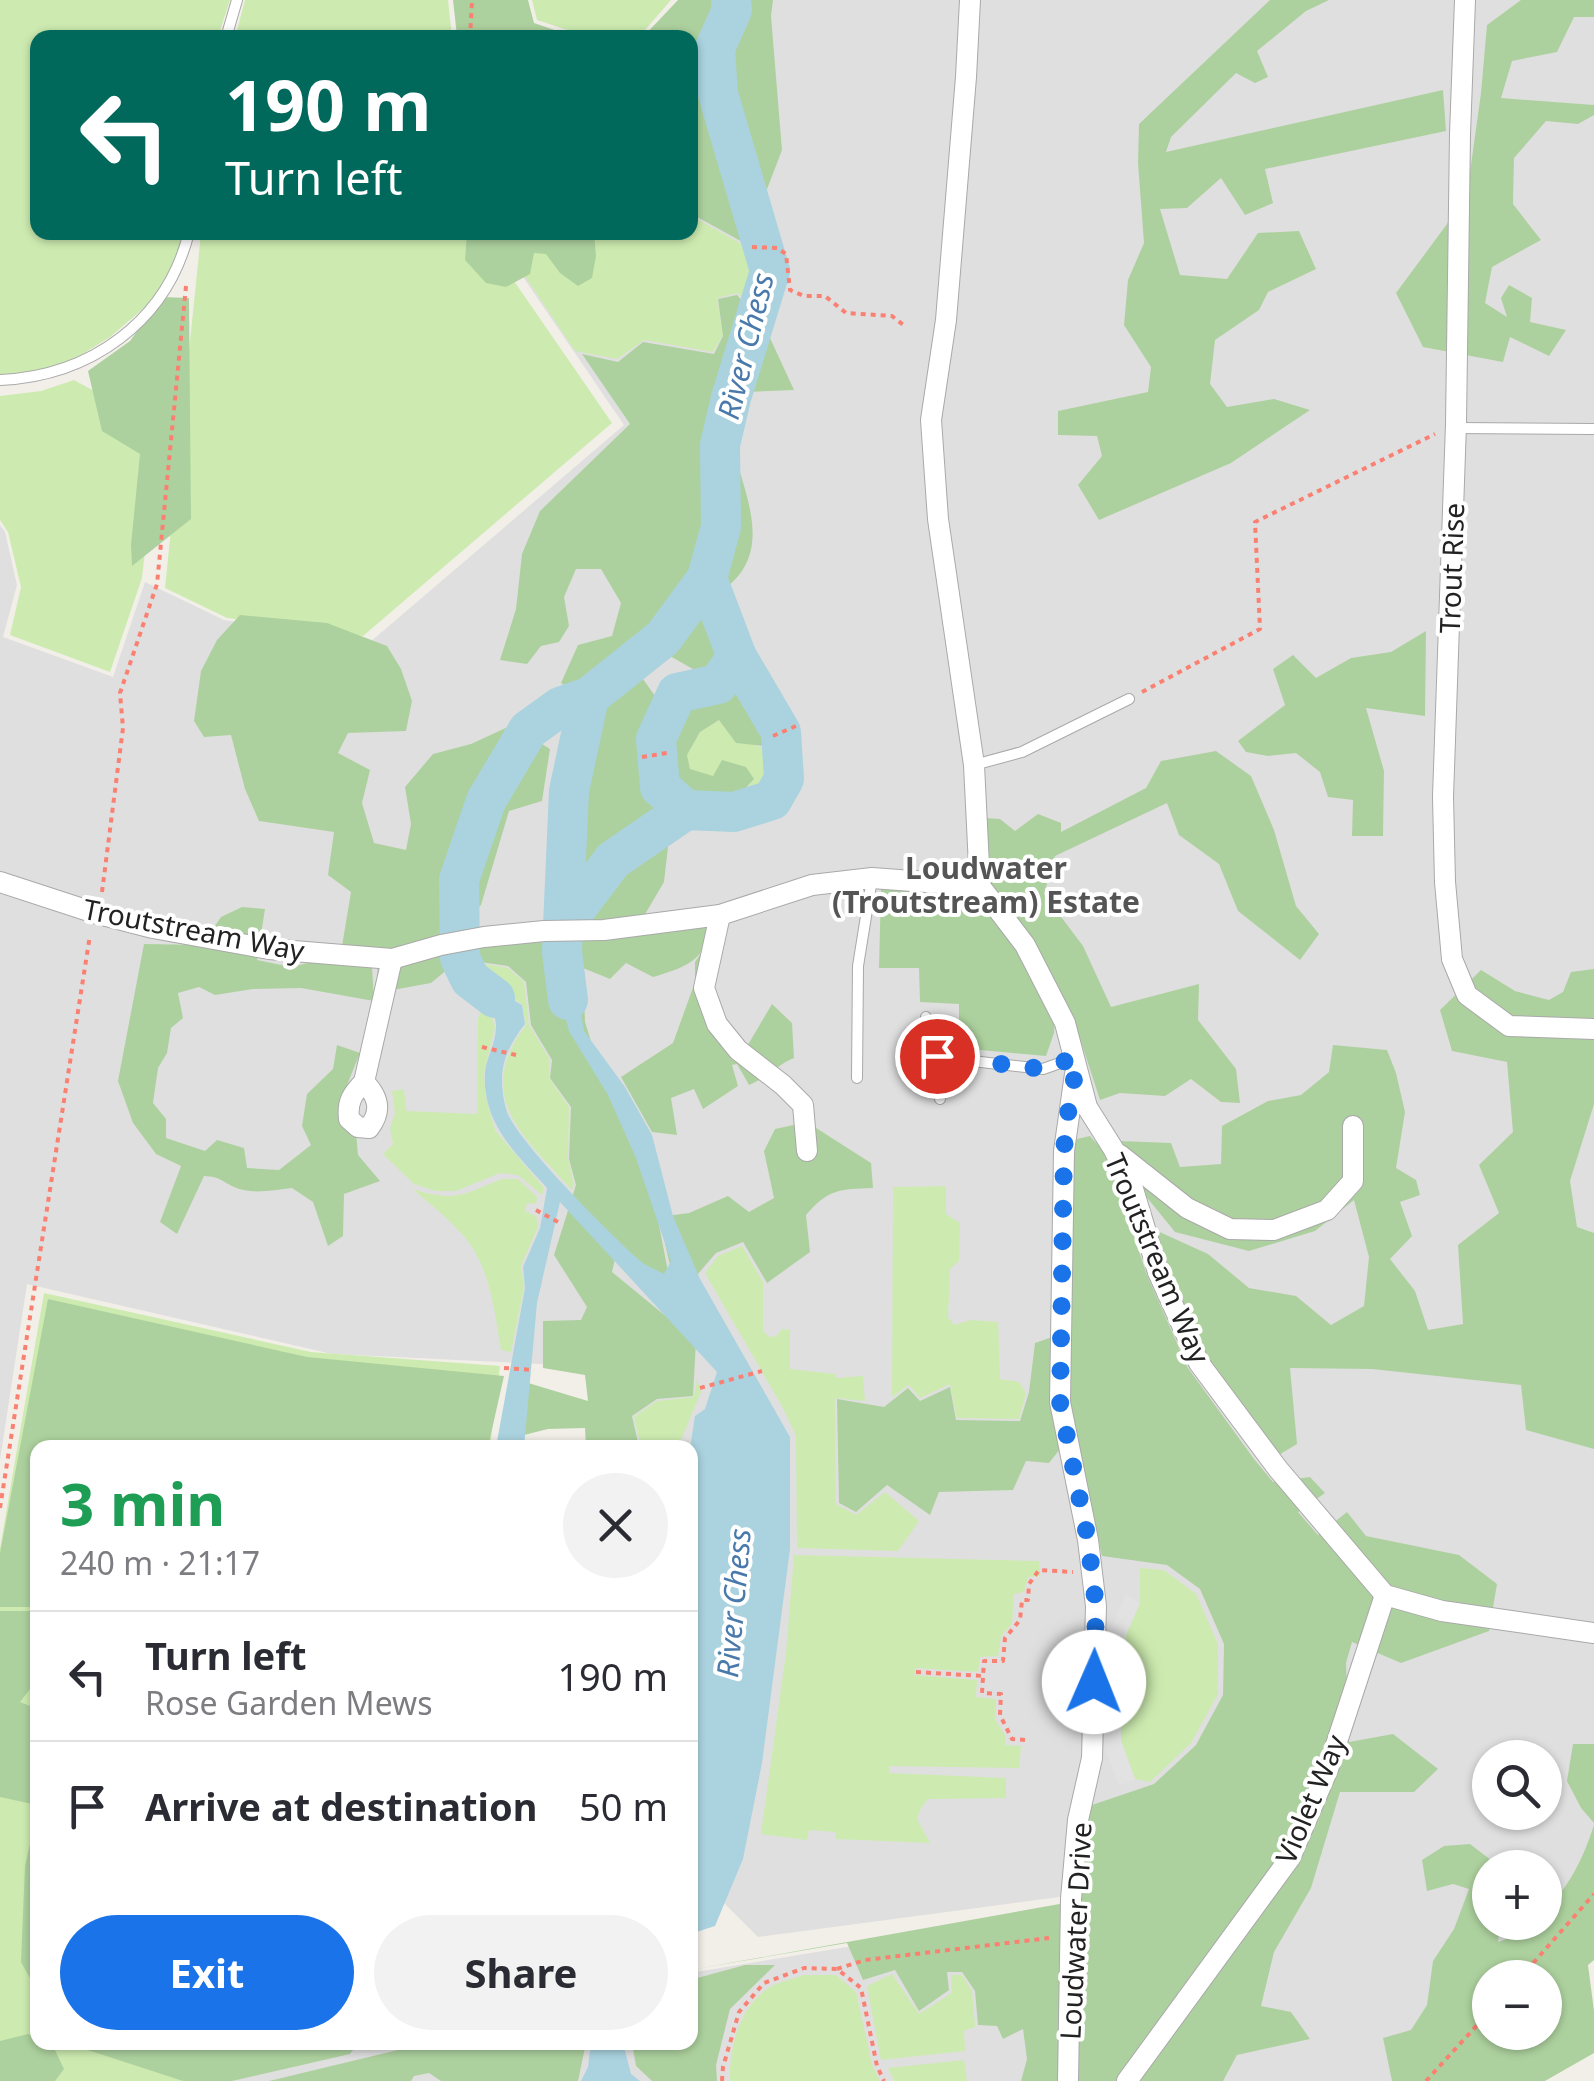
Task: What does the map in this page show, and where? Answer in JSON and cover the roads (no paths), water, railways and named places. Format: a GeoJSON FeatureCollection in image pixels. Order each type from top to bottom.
{"type":"FeatureCollection","features":[{"type":"Feature","properties":{"kind":"street"},"geometry":{"type":"LineString","coordinates":[[970,0],[946,320],[931,420],[938,519],[974,765],[980,886]]}},
{"type":"Feature","properties":{"kind":"street","name":"Trout Rise"},"geometry":{"type":"LineString","coordinates":[[1465,0],[1443,797],[1452,959],[1467,996],[1510,1026],[1594,1029]]}},
{"type":"Feature","properties":{"kind":"street","name":"Troutstream Way"},"geometry":{"type":"LineString","coordinates":[[0,882],[153,928],[269,949],[392,960],[484,937],[604,930],[720,915],[812,885],[872,878],[980,886],[1025,945],[1065,1023],[1087,1107],[1133,1189],[1158,1272],[1199,1363],[1278,1468],[1385,1596]]}},
{"type":"Feature","properties":{"kind":"street"},"geometry":{"type":"LineString","coordinates":[[720,915],[704,988],[716,1024],[738,1050],[803,1106],[807,1151]]}},
{"type":"Feature","properties":{"kind":"street"},"geometry":{"type":"LineString","coordinates":[[364,1082],[392,960]]}},
{"type":"Feature","properties":{"kind":"street","name":"Loudwater Drive"},"geometry":{"type":"LineString","coordinates":[[1068,2081],[1071,1935],[1078,1820],[1092,1758],[1096,1606],[1088,1540],[1060,1402],[1064,1151],[1075,1063]]}},
{"type":"Feature","properties":{"kind":"street"},"geometry":{"type":"LineString","coordinates":[[1114,1150],[1187,1208],[1230,1229],[1274,1230],[1327,1210],[1353,1180],[1353,1126]]}},
{"type":"Feature","properties":{"kind":"street"},"geometry":{"type":"LineString","coordinates":[[1385,1596],[1442,1611],[1594,1632]]}},
{"type":"Feature","properties":{"kind":"street","name":"Violet Way"},"geometry":{"type":"LineString","coordinates":[[1128,2081],[1290,1858],[1328,1769],[1385,1596]]}},
{"type":"Feature","properties":{"kind":"lane"},"geometry":{"type":"LineString","coordinates":[[228,30],[237,0]]}},
{"type":"Feature","properties":{"kind":"lane"},"geometry":{"type":"LineString","coordinates":[[0,380],[29,379],[66,370],[130,330],[170,285],[187,240]]}},
{"type":"Feature","properties":{"kind":"lane"},"geometry":{"type":"LineString","coordinates":[[1456,426],[1594,429]]}},
{"type":"Feature","properties":{"kind":"lane"},"geometry":{"type":"LineString","coordinates":[[974,765],[1022,752],[1129,699]]}},
{"type":"Feature","properties":{"kind":"lane"},"geometry":{"type":"LineString","coordinates":[[857,1078],[858,966],[872,878]]}},
{"type":"Feature","properties":{"kind":"lane"},"geometry":{"type":"LineString","coordinates":[[926,1017],[937,1056],[940,1099]]}},
{"type":"Feature","properties":{"kind":"lane"},"geometry":{"type":"LineString","coordinates":[[937,1056],[1043,1069],[1075,1063]]}},
{"type":"Feature","properties":{"kind":"water"},"geometry":{"type":"Polygon","coordinates":[[[570,947],[584,1031],[625,1087],[652,1135],[673,1216],[700,1279],[790,1437],[790,1549],[762,1763],[743,1859],[715,1926],[698,1931],[698,1440],[691,1440],[695,1416],[705,1409],[717,1372],[560,1202],[537,1303],[525,1440],[497,1440],[525,1288],[523,1267],[540,1228],[547,1188],[503,1136],[489,1107],[485,1073],[496,1033],[495,1019],[466,982],[457,961],[467,957],[485,984],[522,1005],[525,1024],[507,1054],[502,1085],[506,1109],[526,1142],[641,1261],[664,1274],[671,1261],[636,1158],[608,1095],[569,1031],[555,949],[570,947]]]}},
{"type":"Feature","properties":{"kind":"water"},"geometry":{"type":"Polygon","coordinates":[[[590,2050],[625,2050],[631,2074],[640,2081],[581,2081],[590,2050]]]}},
{"type":"Feature","properties":{"kind":"waterway","name":"River Chess"},"geometry":{"type":"LineString","coordinates":[[495,998],[470,979],[460,958],[459,880],[486,801],[528,730],[560,707],[589,697],[663,638],[707,578],[721,527],[720,445],[770,271],[718,94],[715,48],[732,10],[731,0]]}},
{"type":"Feature","properties":{"kind":"waterway","name":"River Chess"},"geometry":{"type":"LineString","coordinates":[[568,1000],[563,926],[613,860],[686,810],[734,812],[772,800],[784,779],[781,732],[737,657],[707,578]]}},
{"type":"Feature","properties":{"kind":"waterway","name":"River Chess"},"geometry":{"type":"LineString","coordinates":[[686,810],[660,787],[656,739],[677,693],[718,684],[737,657]]}},
{"type":"Feature","properties":{"kind":"waterway","name":"River Chess"},"geometry":{"type":"LineString","coordinates":[[563,926],[569,791],[589,697]]}},
{"type":"Feature","properties":{"kind":"district","name":"Loudwater (Troutstream) Estate"},"geometry":{"type":"Point","coordinates":[986,884]}}]}
